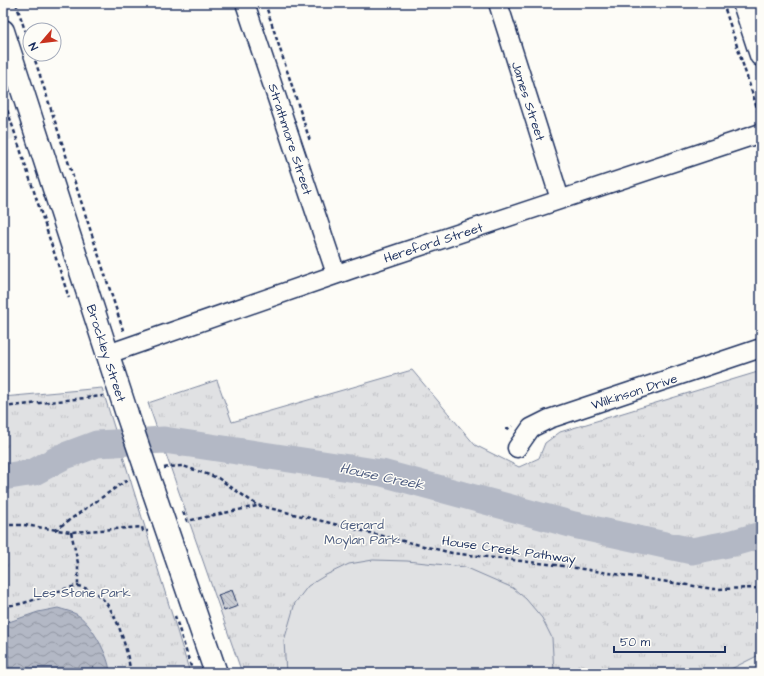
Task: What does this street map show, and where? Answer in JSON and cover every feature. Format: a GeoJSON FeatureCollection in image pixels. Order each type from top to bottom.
{"type":"FeatureCollection","features":[{"type":"Feature","properties":{"kind":"main road"},"geometry":{"type":"LineString","coordinates":[[744,3],[761,56]]}},
{"type":"Feature","properties":{"kind":"main road","name":"Brockley Street"},"geometry":{"type":"LineString","coordinates":[[3,31],[127,414],[216,673]]}},
{"type":"Feature","properties":{"kind":"street","name":"Strathmore Street"},"geometry":{"type":"LineString","coordinates":[[246,3],[336,274]]}},
{"type":"Feature","properties":{"kind":"street","name":"James Street"},"geometry":{"type":"LineString","coordinates":[[498,3],[560,199]]}},
{"type":"Feature","properties":{"kind":"street","name":"Hereford Street"},"geometry":{"type":"LineString","coordinates":[[108,354],[336,274],[560,199],[761,129]]}},
{"type":"Feature","properties":{"kind":"street","name":"Wilkinson Drive"},"geometry":{"type":"LineString","coordinates":[[517,448],[531,428],[549,419],[761,348]]}},
{"type":"Feature","properties":{"kind":"path"},"geometry":{"type":"LineString","coordinates":[[16,3],[22,22]]}},
{"type":"Feature","properties":{"kind":"path"},"geometry":{"type":"LineString","coordinates":[[265,3],[311,144]]}},
{"type":"Feature","properties":{"kind":"path"},"geometry":{"type":"LineString","coordinates":[[723,3],[760,117],[761,129]]}},
{"type":"Feature","properties":{"kind":"path"},"geometry":{"type":"LineString","coordinates":[[35,62],[128,346]]}},
{"type":"Feature","properties":{"kind":"path"},"geometry":{"type":"LineString","coordinates":[[3,407],[106,396]]}},
{"type":"Feature","properties":{"kind":"path","name":"House Creek Pathway"},"geometry":{"type":"LineString","coordinates":[[183,512],[187,521],[258,506],[452,553],[556,566],[714,589],[761,588]]}},
{"type":"Feature","properties":{"kind":"path"},"geometry":{"type":"LineString","coordinates":[[3,525],[71,532],[142,527],[143,531],[150,530]]}},
{"type":"Feature","properties":{"kind":"path"},"geometry":{"type":"LineString","coordinates":[[71,532],[78,563],[78,586]]}},
{"type":"Feature","properties":{"kind":"path"},"geometry":{"type":"LineString","coordinates":[[3,606],[25,603],[78,586],[92,591],[100,597],[113,613],[128,654],[131,673]]}},
{"type":"Feature","properties":{"kind":"shaded area"},"geometry":{"type":"Polygon","coordinates":[[[3,102],[15,138],[3,142],[3,102]]]}},
{"type":"Feature","properties":{"kind":"shaded area"},"geometry":{"type":"Polygon","coordinates":[[[761,654],[761,673],[723,673],[761,654]]]}},
{"type":"Feature","properties":{"kind":"green space","name":"Gerard Moylan Park"},"geometry":{"type":"Polygon","coordinates":[[[412,370],[475,445],[519,467],[539,458],[545,443],[560,432],[761,371],[761,654],[723,673],[242,673],[148,403],[217,380],[232,422],[412,370]]]}},
{"type":"Feature","properties":{"kind":"green space","name":"Les Stone Park"},"geometry":{"type":"Polygon","coordinates":[[[102,388],[190,673],[3,673],[3,397],[102,388]]]}},
{"type":"Feature","properties":{"kind":"green space"},"geometry":{"type":"Polygon","coordinates":[[[373,560],[407,561],[465,567],[513,588],[526,599],[542,618],[552,638],[554,673],[286,673],[284,641],[295,603],[308,586],[349,564],[373,560]]]}},
{"type":"Feature","properties":{"kind":"water"},"geometry":{"type":"Polygon","coordinates":[[[58,608],[76,614],[87,624],[103,649],[107,658],[110,673],[13,673],[3,661],[3,624],[38,612],[58,608]]]}},
{"type":"Feature","properties":{"kind":"building"},"geometry":{"type":"Polygon","coordinates":[[[232,590],[238,606],[224,611],[218,595],[232,590]]]}},
{"type":"Feature","properties":{"kind":"waterway","name":"House Creek"},"geometry":{"type":"LineString","coordinates":[[3,477],[34,472],[62,457],[97,444],[164,440],[382,473],[574,525],[692,551],[733,543],[761,535]]}}]}
